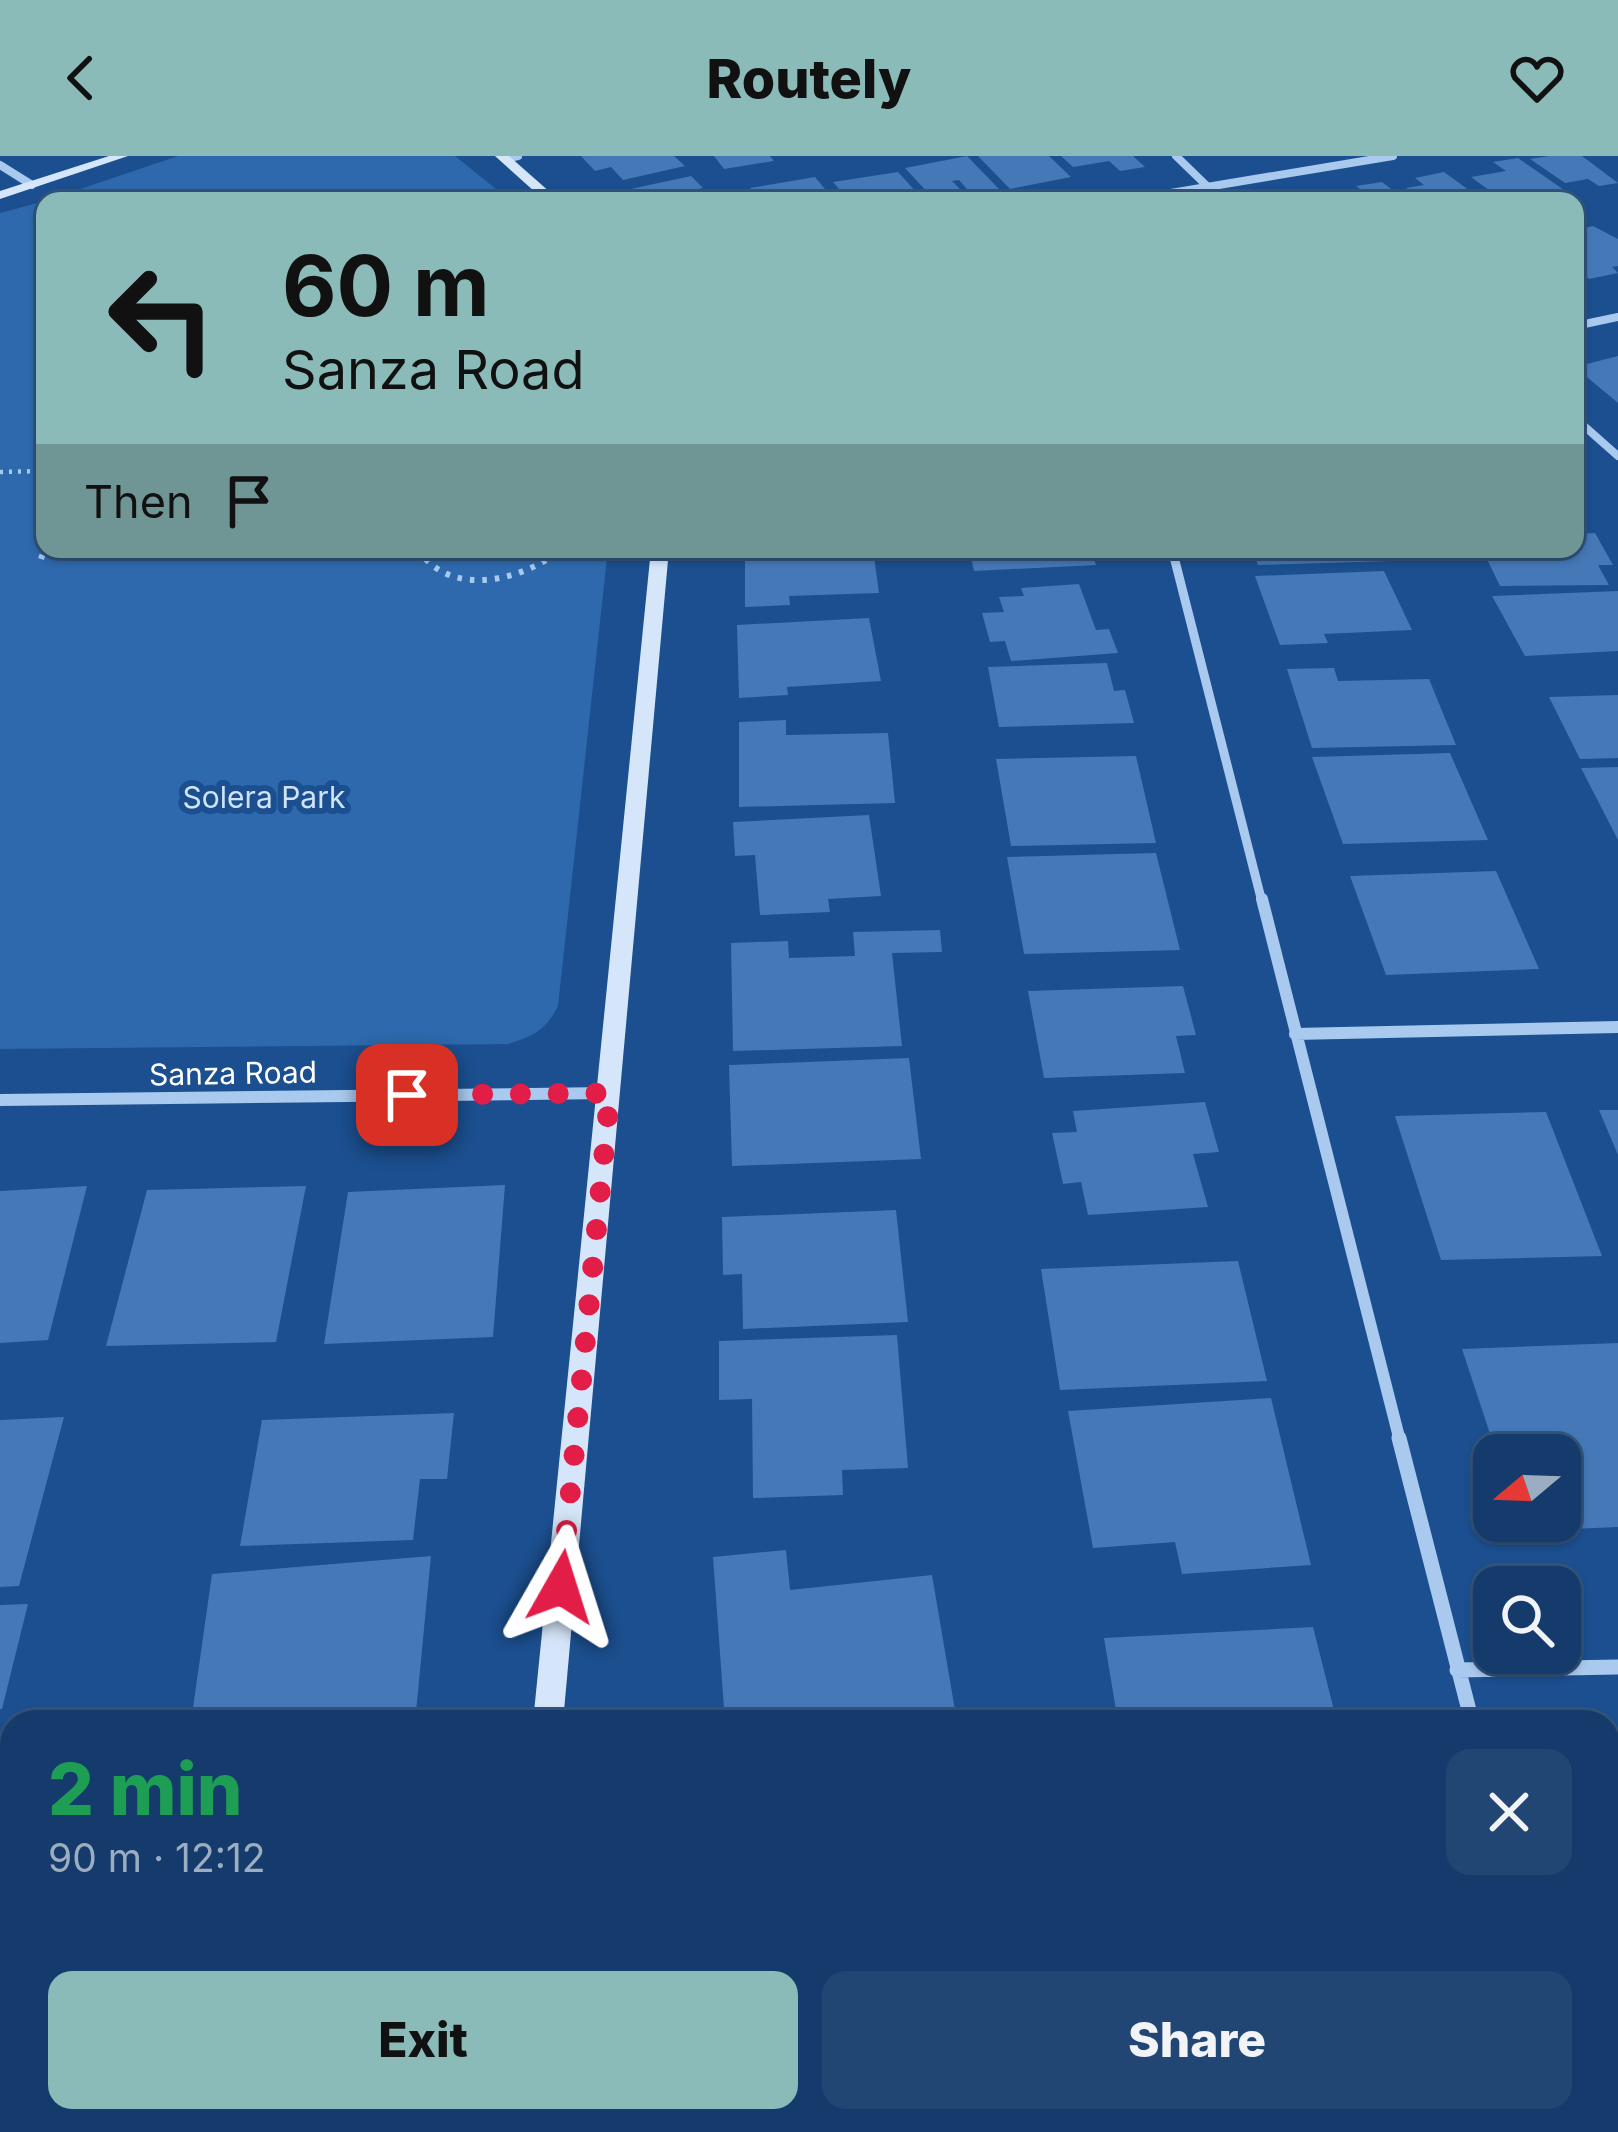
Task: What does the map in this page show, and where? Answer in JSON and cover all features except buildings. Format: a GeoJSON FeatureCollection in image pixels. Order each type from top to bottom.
{"type":"FeatureCollection","features":[{"type":"Feature","properties":{"kind":"street"},"geometry":{"type":"LineString","coordinates":[[0,195],[122,156]]}},
{"type":"Feature","properties":{"kind":"street"},"geometry":{"type":"LineString","coordinates":[[1176,156],[1208,187]]}},
{"type":"Feature","properties":{"kind":"street"},"geometry":{"type":"LineString","coordinates":[[1178,192],[1393,156]]}},
{"type":"Feature","properties":{"kind":"street"},"geometry":{"type":"LineString","coordinates":[[509,157],[544,192]]}},
{"type":"Feature","properties":{"kind":"street"},"geometry":{"type":"LineString","coordinates":[[0,165],[32,185]]}},
{"type":"Feature","properties":{"kind":"street"},"geometry":{"type":"LineString","coordinates":[[1584,324],[1618,317]]}},
{"type":"Feature","properties":{"kind":"street"},"geometry":{"type":"LineString","coordinates":[[1584,426],[1618,456]]}},
{"type":"Feature","properties":{"kind":"street"},"geometry":{"type":"LineString","coordinates":[[549,1710],[659,558]]}},
{"type":"Feature","properties":{"kind":"street"},"geometry":{"type":"LineString","coordinates":[[1174,558],[1469,1710]]}},
{"type":"Feature","properties":{"kind":"street"},"geometry":{"type":"LineString","coordinates":[[1295,1034],[1618,1028]]}},
{"type":"Feature","properties":{"kind":"street","name":"Sanza Road"},"geometry":{"type":"LineString","coordinates":[[0,1100],[610,1093]]}},
{"type":"Feature","properties":{"kind":"street"},"geometry":{"type":"LineString","coordinates":[[1457,1670],[1618,1667]]}},
{"type":"Feature","properties":{"kind":"path"},"geometry":{"type":"LineString","coordinates":[[0,472],[36,471]]}},
{"type":"Feature","properties":{"kind":"path"},"geometry":{"type":"LineString","coordinates":[[421,558],[439,572],[489,579],[533,571],[550,558]]}},
{"type":"Feature","properties":{"kind":"green space"},"geometry":{"type":"Polygon","coordinates":[[[178,156],[455,156],[500,192],[72,192],[178,156]]]}},
{"type":"Feature","properties":{"kind":"green space","name":"Solera Park"},"geometry":{"type":"Polygon","coordinates":[[[36,203],[36,558],[607,558],[558,1006],[532,1035],[508,1044],[0,1049],[0,213],[36,203]]]}},
{"type":"Feature","properties":{"kind":"route"},"geometry":{"type":"LineString","coordinates":[[407,1095],[610,1093],[561,1587]]}}]}
